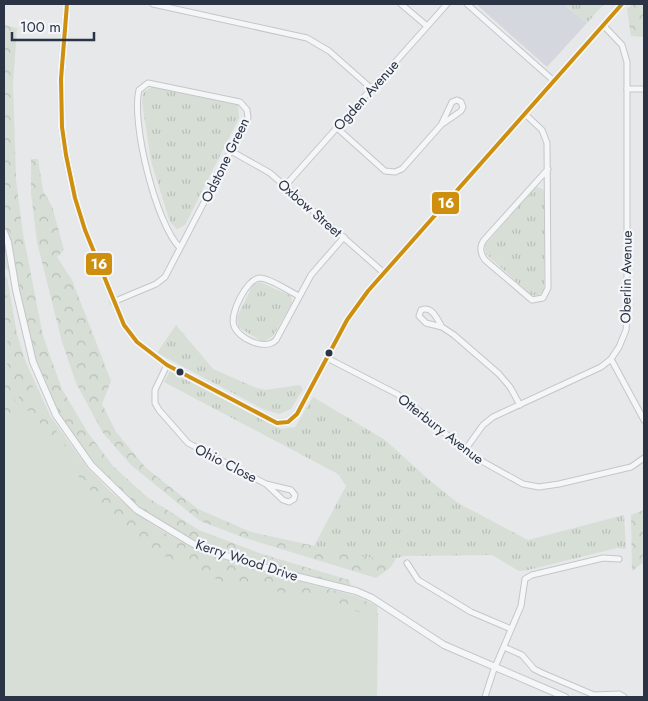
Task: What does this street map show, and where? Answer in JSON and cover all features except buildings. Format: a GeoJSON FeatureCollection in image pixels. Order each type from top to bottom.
{"type":"FeatureCollection","features":[{"type":"Feature","properties":{"kind":"street"},"geometry":{"type":"LineString","coordinates":[[67,4],[61,79],[62,127],[66,155],[79,212],[94,257],[124,325],[137,342],[167,366],[277,423],[288,422],[297,414],[355,308],[622,4]]}},
{"type":"Feature","properties":{"kind":"street"},"geometry":{"type":"LineString","coordinates":[[153,4],[307,38],[328,51],[372,89]]}},
{"type":"Feature","properties":{"kind":"street"},"geometry":{"type":"LineString","coordinates":[[401,4],[427,26]]}},
{"type":"Feature","properties":{"kind":"street","name":"Ogden Avenue"},"geometry":{"type":"LineString","coordinates":[[285,186],[447,4]]}},
{"type":"Feature","properties":{"kind":"street"},"geometry":{"type":"LineString","coordinates":[[467,4],[554,81]]}},
{"type":"Feature","properties":{"kind":"street","name":"Oberlin Avenue"},"geometry":{"type":"LineString","coordinates":[[465,450],[490,419],[601,367],[611,358],[624,336],[627,318],[627,62],[619,41],[602,25]]}},
{"type":"Feature","properties":{"kind":"street","name":"Odstone Green"},"geometry":{"type":"LineString","coordinates":[[113,302],[162,281],[167,274],[248,118],[248,110],[243,104],[151,83],[142,86],[139,90],[137,105],[148,179],[153,196],[172,239],[180,248]]}},
{"type":"Feature","properties":{"kind":"street"},"geometry":{"type":"LineString","coordinates":[[627,89],[644,89]]}},
{"type":"Feature","properties":{"kind":"street"},"geometry":{"type":"LineString","coordinates":[[337,128],[385,171],[392,173],[402,169],[441,125],[461,112],[463,107],[461,102],[457,100],[452,102],[441,125]]}},
{"type":"Feature","properties":{"kind":"street"},"geometry":{"type":"LineString","coordinates":[[525,114],[540,127],[546,137],[548,169],[548,288],[542,298],[532,300],[485,260],[480,247],[484,240],[548,169]]}},
{"type":"Feature","properties":{"kind":"street","name":"Oxbow Street"},"geometry":{"type":"LineString","coordinates":[[231,151],[261,167],[285,186],[384,273]]}},
{"type":"Feature","properties":{"kind":"street","name":"Kerry Wood Drive"},"geometry":{"type":"LineString","coordinates":[[4,232],[8,242],[16,290],[33,362],[56,415],[91,465],[137,510],[200,548],[283,573],[356,591],[372,598],[444,644],[565,697]]}},
{"type":"Feature","properties":{"kind":"street"},"geometry":{"type":"LineString","coordinates":[[299,296],[266,279],[259,278],[253,280],[248,285],[234,312],[232,318],[234,325],[241,334],[257,343],[264,345],[272,344],[314,271],[344,237]]}},
{"type":"Feature","properties":{"kind":"street"},"geometry":{"type":"LineString","coordinates":[[442,327],[428,324],[422,320],[419,316],[420,310],[425,308],[430,310],[442,327],[454,335],[503,378],[513,391],[520,405]]}},
{"type":"Feature","properties":{"kind":"street","name":"Otterbury Avenue"},"geometry":{"type":"LineString","coordinates":[[327,358],[404,399],[465,450],[515,481],[528,486],[553,486],[632,467],[644,458]]}},
{"type":"Feature","properties":{"kind":"street"},"geometry":{"type":"LineString","coordinates":[[611,358],[644,420]]}},
{"type":"Feature","properties":{"kind":"street","name":"Ohio Close"},"geometry":{"type":"LineString","coordinates":[[167,366],[156,386],[154,394],[157,407],[162,414],[190,445],[266,484],[291,490],[295,495],[294,499],[289,502],[283,500],[266,484]]}},
{"type":"Feature","properties":{"kind":"street"},"geometry":{"type":"LineString","coordinates":[[485,697],[488,685],[522,602],[524,581],[529,576],[603,558],[619,559]]}},
{"type":"Feature","properties":{"kind":"street"},"geometry":{"type":"LineString","coordinates":[[407,563],[418,580],[471,612],[511,629]]}},
{"type":"Feature","properties":{"kind":"street"},"geometry":{"type":"LineString","coordinates":[[504,647],[522,655],[538,671],[594,695],[619,694],[624,697]]}},
{"type":"Feature","properties":{"kind":"shaded area"},"geometry":{"type":"Polygon","coordinates":[[[476,4],[563,4],[587,23],[547,67],[476,4]]]}},
{"type":"Feature","properties":{"kind":"green space"},"geometry":{"type":"Polygon","coordinates":[[[563,4],[604,4],[587,23],[563,4]]]}},
{"type":"Feature","properties":{"kind":"green space"},"geometry":{"type":"Polygon","coordinates":[[[633,4],[644,4],[644,37],[631,36],[627,9],[633,4]]]}},
{"type":"Feature","properties":{"kind":"green space"},"geometry":{"type":"Polygon","coordinates":[[[4,25],[17,28],[13,84],[16,180],[23,234],[43,336],[62,389],[88,433],[113,466],[147,497],[199,530],[262,554],[349,580],[351,586],[283,573],[200,548],[137,510],[91,465],[56,415],[33,362],[13,273],[4,268],[4,25]]]}},
{"type":"Feature","properties":{"kind":"green space"},"geometry":{"type":"Polygon","coordinates":[[[152,87],[238,105],[239,118],[185,225],[177,229],[170,222],[151,161],[142,102],[143,92],[152,87]]]}},
{"type":"Feature","properties":{"kind":"green space"},"geometry":{"type":"Polygon","coordinates":[[[31,159],[38,159],[43,191],[52,206],[64,250],[57,257],[72,280],[111,381],[102,404],[116,432],[146,468],[198,509],[251,532],[329,549],[396,559],[390,568],[376,578],[245,538],[200,521],[131,465],[103,433],[76,383],[62,342],[37,242],[31,193],[31,159]]]}},
{"type":"Feature","properties":{"kind":"green space"},"geometry":{"type":"Polygon","coordinates":[[[536,187],[543,189],[545,194],[544,291],[538,296],[531,295],[486,254],[484,246],[536,187]]]}},
{"type":"Feature","properties":{"kind":"green space"},"geometry":{"type":"Polygon","coordinates":[[[4,276],[7,277],[17,335],[26,363],[51,417],[87,467],[111,492],[136,513],[199,552],[282,577],[355,596],[377,606],[377,697],[4,697],[4,276]]]}},
{"type":"Feature","properties":{"kind":"green space"},"geometry":{"type":"Polygon","coordinates":[[[4,280],[7,296],[12,307],[17,335],[35,393],[59,436],[72,454],[132,515],[199,552],[282,577],[355,596],[377,606],[378,622],[371,615],[347,609],[327,596],[298,592],[282,593],[257,584],[235,580],[221,582],[162,555],[117,522],[79,477],[66,455],[39,422],[20,403],[16,385],[8,374],[6,349],[8,336],[4,317],[4,280]]]}},
{"type":"Feature","properties":{"kind":"green space"},"geometry":{"type":"Polygon","coordinates":[[[260,282],[291,296],[292,303],[273,336],[263,342],[238,327],[237,317],[253,285],[260,282]]]}},
{"type":"Feature","properties":{"kind":"green space"},"geometry":{"type":"Polygon","coordinates":[[[176,325],[213,369],[265,390],[300,385],[303,389],[291,409],[279,414],[263,409],[157,353],[176,325]]]}},
{"type":"Feature","properties":{"kind":"green space"},"geometry":{"type":"Polygon","coordinates":[[[170,371],[281,429],[295,427],[313,397],[385,440],[458,503],[528,540],[624,515],[626,549],[617,548],[519,571],[492,555],[404,556],[384,559],[314,546],[346,486],[338,474],[164,382],[170,371]]]}},
{"type":"Feature","properties":{"kind":"green space"},"geometry":{"type":"Polygon","coordinates":[[[4,375],[13,389],[15,399],[12,419],[7,427],[4,428],[4,375]]]}},
{"type":"Feature","properties":{"kind":"green space"},"geometry":{"type":"Polygon","coordinates":[[[644,510],[644,562],[632,571],[631,515],[644,510]]]}},
{"type":"Feature","properties":{"kind":"transit line","name":"16"},"geometry":{"type":"LineString","coordinates":[[67,4],[61,79],[62,127],[66,155],[75,198],[85,230],[124,325],[137,342],[167,365],[277,423],[288,422],[297,414],[347,320],[368,291],[622,4]]}}]}
